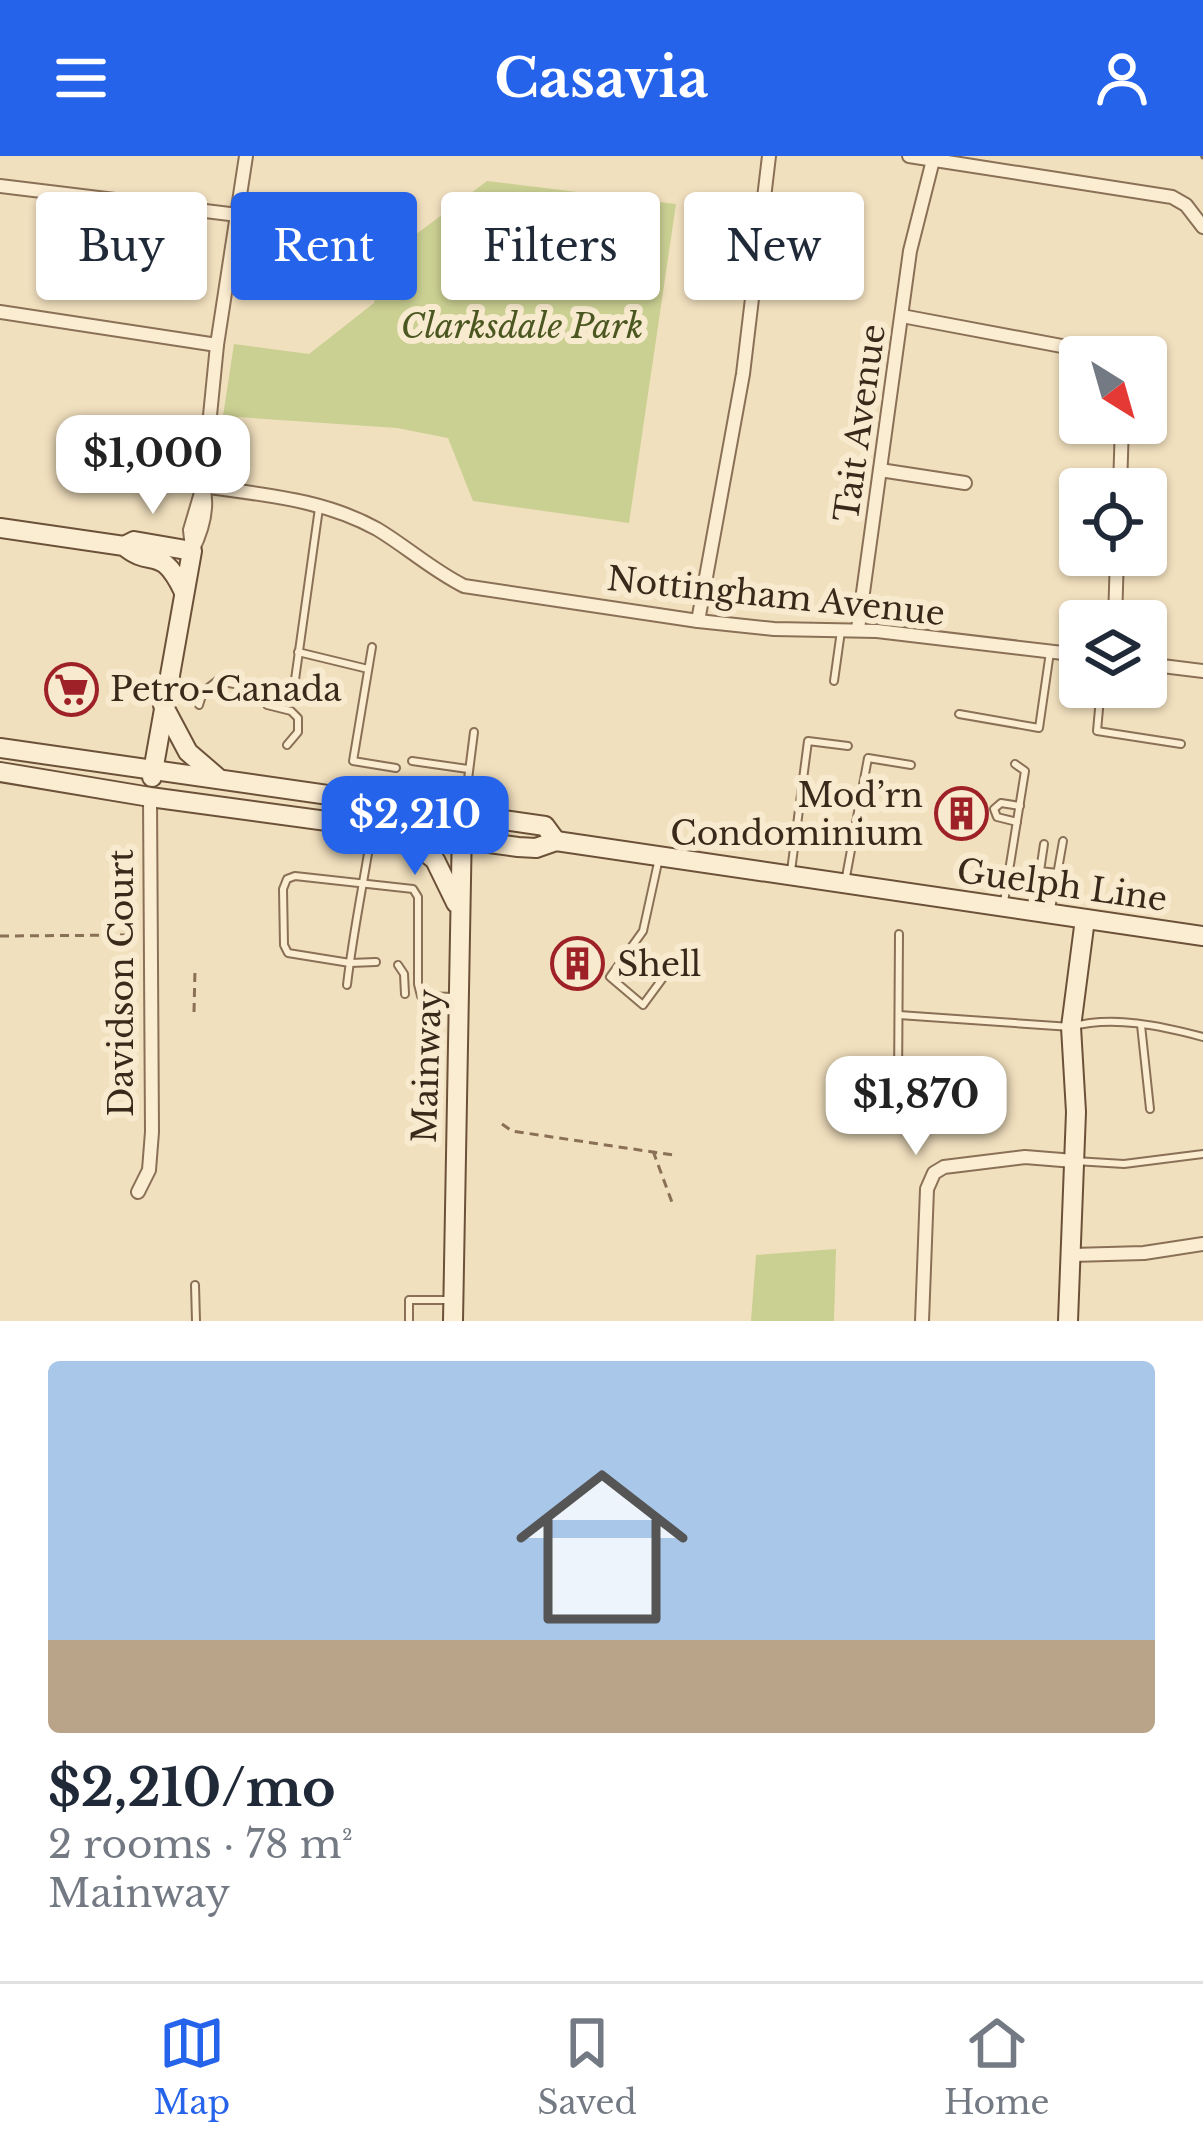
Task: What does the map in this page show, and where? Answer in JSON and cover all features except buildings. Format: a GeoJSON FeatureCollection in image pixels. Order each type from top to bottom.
{"type":"FeatureCollection","features":[{"type":"Feature","properties":{"kind":"main road"},"geometry":{"type":"LineString","coordinates":[[0,528],[192,551]]}},
{"type":"Feature","properties":{"kind":"main road"},"geometry":{"type":"LineString","coordinates":[[124,546],[169,565],[184,592]]}},
{"type":"Feature","properties":{"kind":"main road","name":"Davidson Court"},"geometry":{"type":"LineString","coordinates":[[150,797],[192,551]]}},
{"type":"Feature","properties":{"kind":"main road"},"geometry":{"type":"LineString","coordinates":[[164,705],[188,752],[220,780]]}},
{"type":"Feature","properties":{"kind":"main road","name":"Guelph Line"},"geometry":{"type":"LineString","coordinates":[[0,748],[545,826],[556,841]]}},
{"type":"Feature","properties":{"kind":"main road","name":"Guelph Line"},"geometry":{"type":"LineString","coordinates":[[0,772],[150,797],[536,848],[556,841],[660,854],[1203,936]]}},
{"type":"Feature","properties":{"kind":"main road","name":"Mainway"},"geometry":{"type":"LineString","coordinates":[[453,1321],[463,814]]}},
{"type":"Feature","properties":{"kind":"main road"},"geometry":{"type":"LineString","coordinates":[[376,826],[409,837],[436,860],[460,911]]}},
{"type":"Feature","properties":{"kind":"main road"},"geometry":{"type":"LineString","coordinates":[[1068,1321],[1074,1161],[1071,1027],[1085,919]]}},
{"type":"Feature","properties":{"kind":"street"},"geometry":{"type":"LineString","coordinates":[[241,192],[246,156]]}},
{"type":"Feature","properties":{"kind":"street"},"geometry":{"type":"LineString","coordinates":[[698,621],[743,374],[770,156]]}},
{"type":"Feature","properties":{"kind":"street"},"geometry":{"type":"LineString","coordinates":[[909,156],[1180,200],[1203,226]]}},
{"type":"Feature","properties":{"kind":"street","name":"Tait Avenue"},"geometry":{"type":"LineString","coordinates":[[858,629],[910,250],[934,158]]}},
{"type":"Feature","properties":{"kind":"street"},"geometry":{"type":"LineString","coordinates":[[0,186],[231,214]]}},
{"type":"Feature","properties":{"kind":"street"},"geometry":{"type":"LineString","coordinates":[[192,551],[207,499],[203,486],[217,345],[231,258]]}},
{"type":"Feature","properties":{"kind":"street"},"geometry":{"type":"LineString","coordinates":[[0,312],[217,345]]}},
{"type":"Feature","properties":{"kind":"street"},"geometry":{"type":"LineString","coordinates":[[902,316],[1059,346]]}},
{"type":"Feature","properties":{"kind":"street"},"geometry":{"type":"LineString","coordinates":[[880,470],[965,483]]}},
{"type":"Feature","properties":{"kind":"street","name":"Nottingham Avenue"},"geometry":{"type":"LineString","coordinates":[[203,486],[319,506],[380,531],[430,569],[464,586],[698,621],[858,629],[1059,653]]}},
{"type":"Feature","properties":{"kind":"street"},"geometry":{"type":"LineString","coordinates":[[1167,667],[1203,671]]}},
{"type":"Feature","properties":{"kind":"street","name":"Davidson Court"},"geometry":{"type":"LineString","coordinates":[[138,1192],[149,1170],[152,1132],[150,797]]}},
{"type":"Feature","properties":{"kind":"street"},"geometry":{"type":"LineString","coordinates":[[922,1321],[926,1190],[934,1173],[944,1167],[1025,1157],[1074,1161]]}},
{"type":"Feature","properties":{"kind":"street"},"geometry":{"type":"LineString","coordinates":[[1072,1255],[1144,1253],[1203,1244]]}},
{"type":"Feature","properties":{"kind":"lane"},"geometry":{"type":"LineString","coordinates":[[292,694],[319,506]]}},
{"type":"Feature","properties":{"kind":"lane"},"geometry":{"type":"LineString","coordinates":[[834,681],[842,631]]}},
{"type":"Feature","properties":{"kind":"lane"},"geometry":{"type":"LineString","coordinates":[[372,646],[353,760],[397,768]]}},
{"type":"Feature","properties":{"kind":"lane"},"geometry":{"type":"LineString","coordinates":[[298,652],[368,669]]}},
{"type":"Feature","properties":{"kind":"lane"},"geometry":{"type":"LineString","coordinates":[[959,714],[1039,728],[1050,652]]}},
{"type":"Feature","properties":{"kind":"lane"},"geometry":{"type":"LineString","coordinates":[[199,705],[203,692],[217,682],[258,688],[267,705],[291,711],[298,718],[298,732],[286,745]]}},
{"type":"Feature","properties":{"kind":"lane"},"geometry":{"type":"LineString","coordinates":[[1099,708],[1097,730],[1181,745]]}},
{"type":"Feature","properties":{"kind":"lane"},"geometry":{"type":"LineString","coordinates":[[463,814],[474,732]]}},
{"type":"Feature","properties":{"kind":"lane"},"geometry":{"type":"LineString","coordinates":[[791,874],[808,741],[848,746]]}},
{"type":"Feature","properties":{"kind":"lane"},"geometry":{"type":"LineString","coordinates":[[845,884],[868,758],[911,765]]}},
{"type":"Feature","properties":{"kind":"lane"},"geometry":{"type":"LineString","coordinates":[[412,761],[468,770]]}},
{"type":"Feature","properties":{"kind":"lane"},"geometry":{"type":"LineString","coordinates":[[1003,907],[1025,771],[1016,764]]}},
{"type":"Feature","properties":{"kind":"lane"},"geometry":{"type":"LineString","coordinates":[[1017,822],[998,817],[994,811],[1001,803],[1020,806]]}},
{"type":"Feature","properties":{"kind":"lane"},"geometry":{"type":"LineString","coordinates":[[347,985],[376,826]]}},
{"type":"Feature","properties":{"kind":"lane"},"geometry":{"type":"LineString","coordinates":[[1050,914],[1063,841]]}},
{"type":"Feature","properties":{"kind":"lane"},"geometry":{"type":"LineString","coordinates":[[1044,844],[1040,871],[1058,873]]}},
{"type":"Feature","properties":{"kind":"lane"},"geometry":{"type":"LineString","coordinates":[[660,854],[643,931],[610,977],[643,1005],[671,968]]}},
{"type":"Feature","properties":{"kind":"lane"},"geometry":{"type":"LineString","coordinates":[[374,966],[288,953],[283,885],[295,876],[408,886],[416,893],[421,996],[459,997]]}},
{"type":"Feature","properties":{"kind":"lane"},"geometry":{"type":"LineString","coordinates":[[848,1120],[898,1088],[899,934]]}},
{"type":"Feature","properties":{"kind":"lane"},"geometry":{"type":"LineString","coordinates":[[399,969],[405,994]]}},
{"type":"Feature","properties":{"kind":"lane"},"geometry":{"type":"LineString","coordinates":[[899,1015],[1071,1027],[1091,1021],[1203,1037]]}},
{"type":"Feature","properties":{"kind":"lane"},"geometry":{"type":"LineString","coordinates":[[1141,1025],[1150,1109]]}},
{"type":"Feature","properties":{"kind":"lane"},"geometry":{"type":"LineString","coordinates":[[1074,1161],[1124,1164],[1203,1154]]}},
{"type":"Feature","properties":{"kind":"lane"},"geometry":{"type":"LineString","coordinates":[[195,1285],[196,1321]]}},
{"type":"Feature","properties":{"kind":"lane"},"geometry":{"type":"LineString","coordinates":[[409,1321],[409,1300],[453,1300]]}},
{"type":"Feature","properties":{"kind":"path"},"geometry":{"type":"LineString","coordinates":[[0,936],[150,934]]}},
{"type":"Feature","properties":{"kind":"path"},"geometry":{"type":"LineString","coordinates":[[194,1012],[195,969]]}},
{"type":"Feature","properties":{"kind":"path"},"geometry":{"type":"LineString","coordinates":[[502,1124],[512,1131],[673,1156]]}},
{"type":"Feature","properties":{"kind":"path"},"geometry":{"type":"LineString","coordinates":[[652,1151],[674,1205]]}},
{"type":"Feature","properties":{"kind":"green space","name":"Clarksdale Park"},"geometry":{"type":"Polygon","coordinates":[[[487,181],[577,192],[472,192],[487,181]]]}},
{"type":"Feature","properties":{"kind":"green space","name":"Clarksdale Park"},"geometry":{"type":"Polygon","coordinates":[[[660,202],[676,204],[629,523],[473,501],[448,438],[397,428],[223,416],[234,344],[309,354],[375,300],[417,300],[417,234],[441,216],[441,300],[660,300],[660,202]]]}},
{"type":"Feature","properties":{"kind":"green space"},"geometry":{"type":"Polygon","coordinates":[[[836,1249],[834,1321],[751,1321],[756,1255],[836,1249]]]}},
{"type":"Feature","properties":{"kind":"place","name":"Petro-Canada"},"geometry":{"type":"Point","coordinates":[71,689]}},
{"type":"Feature","properties":{"kind":"place","name":"Mod’rn Condominium"},"geometry":{"type":"Point","coordinates":[962,814]}},
{"type":"Feature","properties":{"kind":"place","name":"Shell"},"geometry":{"type":"Point","coordinates":[578,964]}}]}
